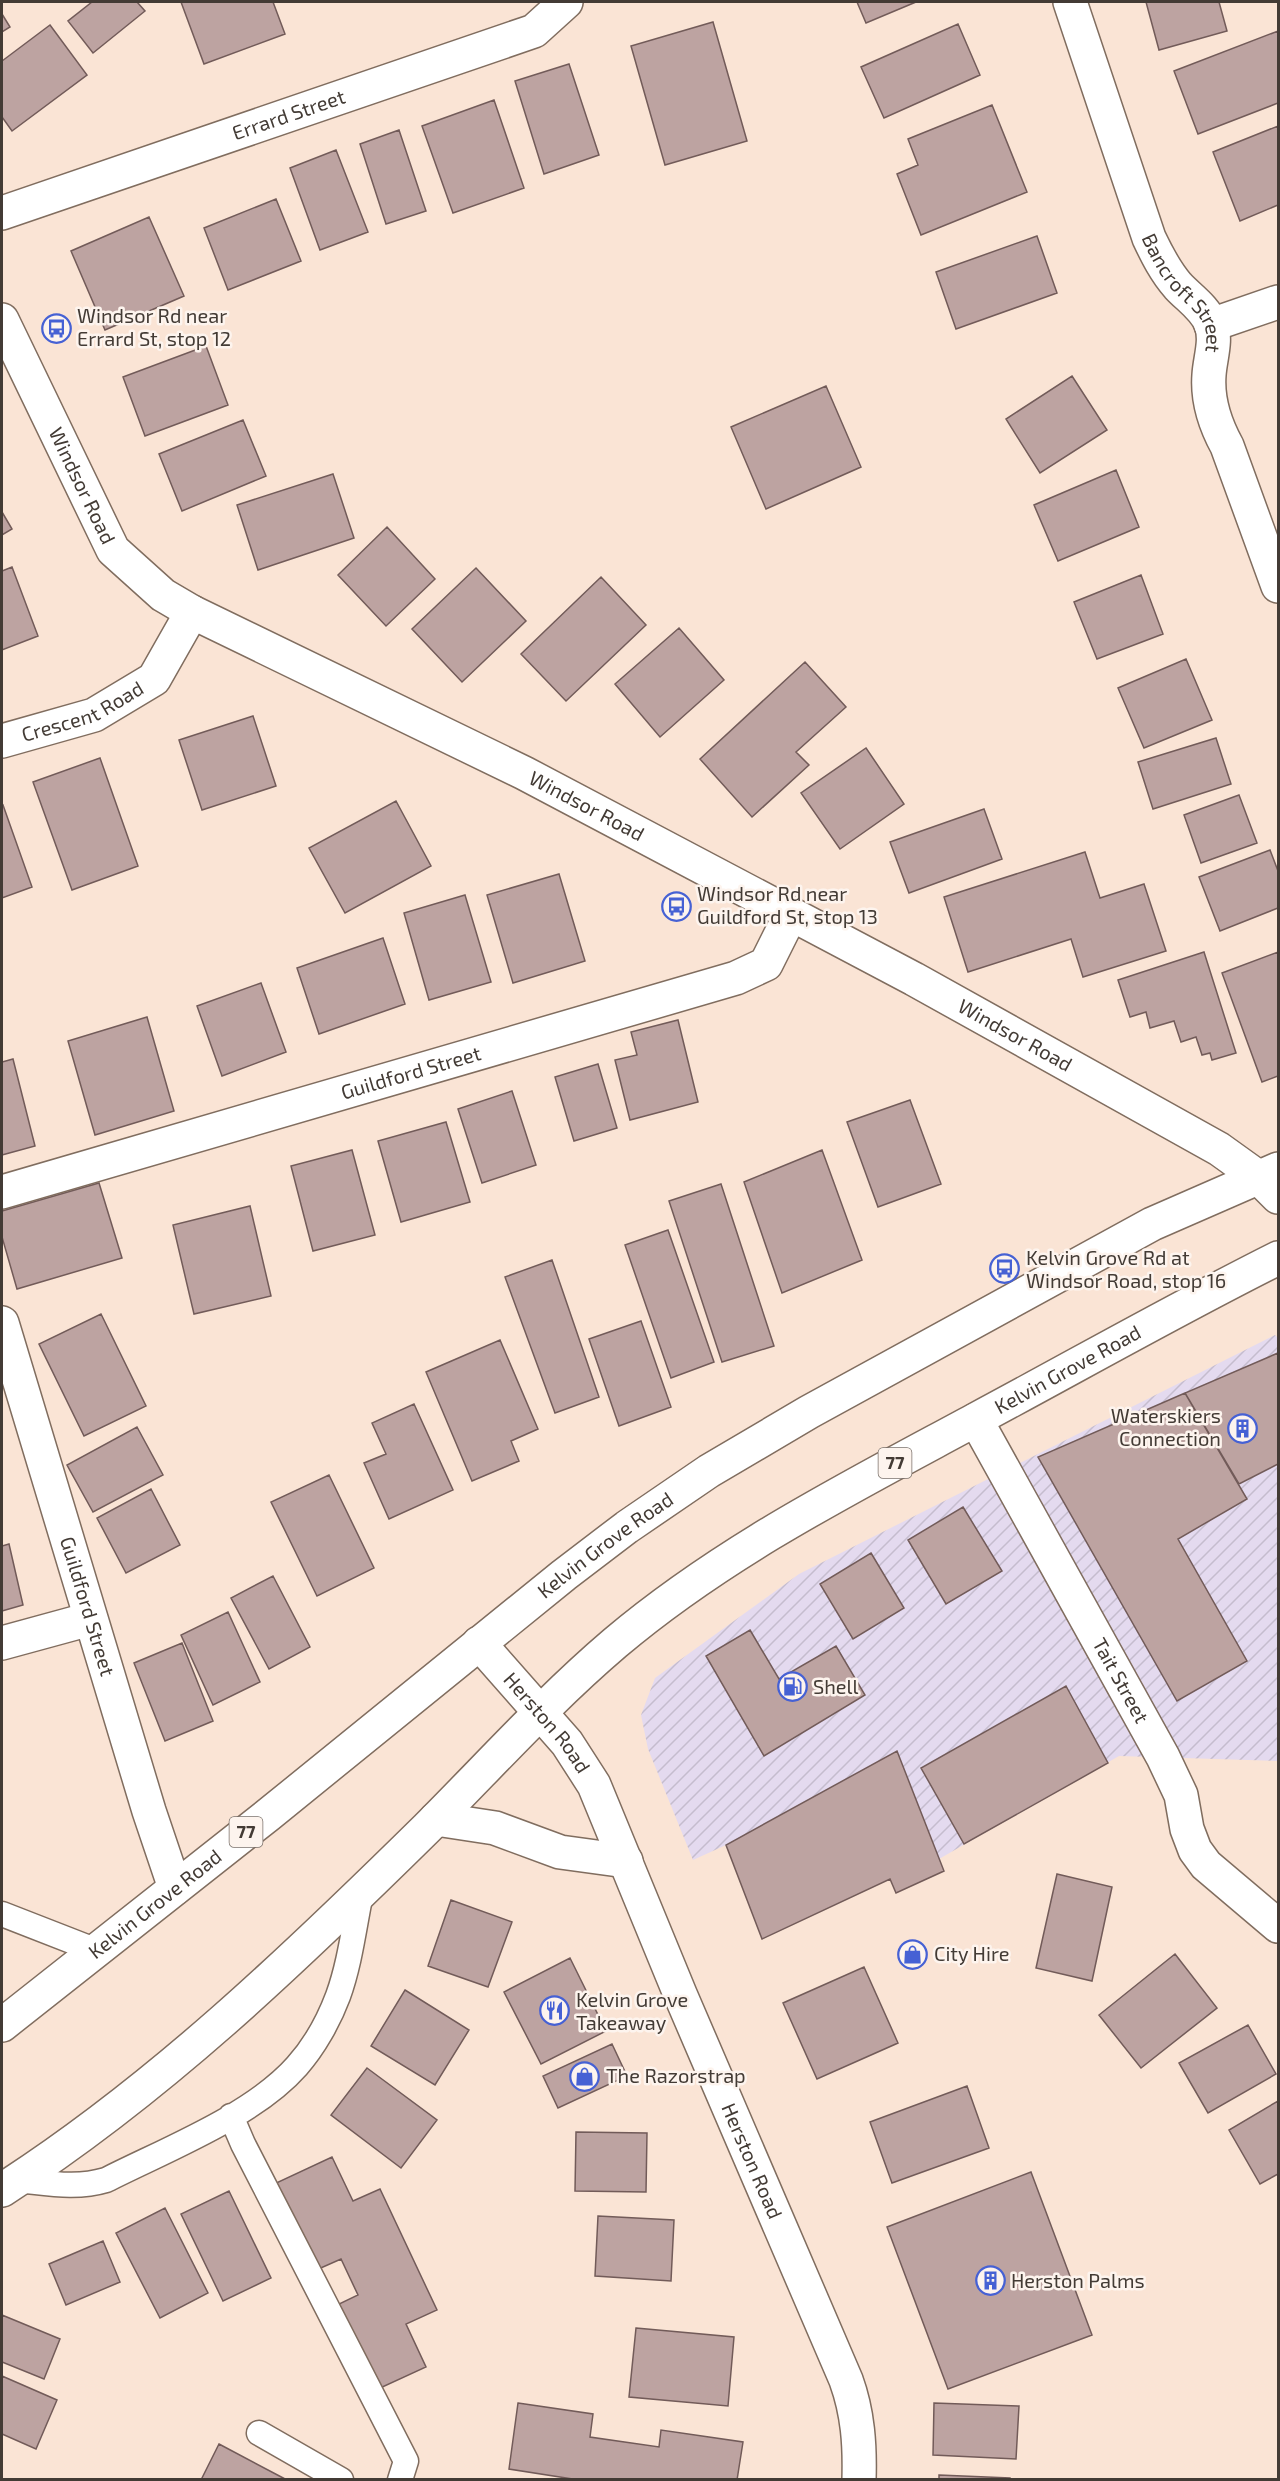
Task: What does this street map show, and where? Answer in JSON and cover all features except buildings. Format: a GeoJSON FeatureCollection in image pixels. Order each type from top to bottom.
{"type":"FeatureCollection","features":[{"type":"Feature","properties":{"kind":"main road","name":"Errard Street"},"geometry":{"type":"LineString","coordinates":[[2,213],[534,31],[566,2]]}},
{"type":"Feature","properties":{"kind":"main road","name":"Bancroft Street"},"geometry":{"type":"LineString","coordinates":[[1070,2],[1153,246],[1169,274],[1206,315],[1211,325],[1214,342],[1209,374],[1212,410],[1278,586]]}},
{"type":"Feature","properties":{"kind":"main road"},"geometry":{"type":"LineString","coordinates":[[1211,325],[1278,302]]}},
{"type":"Feature","properties":{"kind":"main road","name":"Windsor Road"},"geometry":{"type":"LineString","coordinates":[[2,320],[113,550],[163,595],[192,612],[524,773],[791,914],[914,979],[1203,1139],[1272,1181]]}},
{"type":"Feature","properties":{"kind":"main road","name":"Crescent Road"},"geometry":{"type":"LineString","coordinates":[[2,741],[94,715],[154,679],[192,612]]}},
{"type":"Feature","properties":{"kind":"main road","name":"Guildford Street"},"geometry":{"type":"LineString","coordinates":[[2,1192],[736,978],[766,964],[791,914]]}},
{"type":"Feature","properties":{"kind":"main road","name":"Kelvin Grove Road"},"geometry":{"type":"LineString","coordinates":[[2,2025],[479,1642],[627,1527],[758,1442],[850,1389],[1152,1224],[1272,1181]]}},
{"type":"Feature","properties":{"kind":"main road","name":"Kelvin Grove Road"},"geometry":{"type":"LineString","coordinates":[[9,2185],[75,2141],[157,2077],[268,1982],[436,1819],[540,1712],[615,1644],[669,1600],[727,1560],[836,1495],[1278,1258]]}},
{"type":"Feature","properties":{"kind":"main road","name":"Guildford Street"},"geometry":{"type":"LineString","coordinates":[[2,1323],[90,1619],[175,1888]]}},
{"type":"Feature","properties":{"kind":"main road","name":"Tait Street"},"geometry":{"type":"LineString","coordinates":[[976,1420],[1163,1757],[1181,1796],[1187,1830],[1195,1850],[1206,1865],[1278,1926]]}},
{"type":"Feature","properties":{"kind":"main road"},"geometry":{"type":"LineString","coordinates":[[2,1643],[90,1619]]}},
{"type":"Feature","properties":{"kind":"main road","name":"Herston Road"},"geometry":{"type":"LineString","coordinates":[[479,1642],[570,1748],[594,1785],[680,1994],[846,2380],[859,2433],[859,2480]]}},
{"type":"Feature","properties":{"kind":"main road"},"geometry":{"type":"LineString","coordinates":[[436,1819],[495,1828],[560,1852],[626,1861]]}},
{"type":"Feature","properties":{"kind":"lane","name":"Kelvin Grove Road"},"geometry":{"type":"LineString","coordinates":[[9,2185],[88,2185],[106,2180],[231,2116],[274,2088],[298,2066],[315,2042],[337,1998],[346,1971],[361,1893]]}},
{"type":"Feature","properties":{"kind":"lane"},"geometry":{"type":"LineString","coordinates":[[2,1914],[97,1951]]}},
{"type":"Feature","properties":{"kind":"lane"},"geometry":{"type":"LineString","coordinates":[[231,2116],[243,2144],[406,2461],[400,2480]]}},
{"type":"Feature","properties":{"kind":"lane"},"geometry":{"type":"LineString","coordinates":[[260,2433],[341,2480]]}},
{"type":"Feature","properties":{"kind":"shaded area"},"geometry":{"type":"Polygon","coordinates":[[[1275,1335],[1278,1338],[1278,1761],[1119,1756],[939,1859],[897,1751],[726,1845],[693,1860],[648,1749],[641,1715],[655,1678],[799,1574],[1275,1335]]]}},
{"type":"Feature","properties":{"kind":"place","name":"Windsor Rd near Errard St, stop 12"},"geometry":{"type":"Point","coordinates":[56,328]}},
{"type":"Feature","properties":{"kind":"place","name":"Windsor Rd near Guildford St, stop 13"},"geometry":{"type":"Point","coordinates":[676,906]}},
{"type":"Feature","properties":{"kind":"place","name":"Kelvin Grove Rd at Windsor Road, stop 16"},"geometry":{"type":"Point","coordinates":[1005,1269]}},
{"type":"Feature","properties":{"kind":"place","name":"Waterskiers Connection"},"geometry":{"type":"Point","coordinates":[1242,1428]}},
{"type":"Feature","properties":{"kind":"place","name":"Shell"},"geometry":{"type":"Point","coordinates":[792,1687]}},
{"type":"Feature","properties":{"kind":"place","name":"City Hire"},"geometry":{"type":"Point","coordinates":[913,1954]}},
{"type":"Feature","properties":{"kind":"place","name":"Kelvin Grove Takeaway"},"geometry":{"type":"Point","coordinates":[555,2011]}},
{"type":"Feature","properties":{"kind":"place","name":"The Razorstrap"},"geometry":{"type":"Point","coordinates":[585,2076]}},
{"type":"Feature","properties":{"kind":"place","name":"Herston Palms"},"geometry":{"type":"Point","coordinates":[990,2281]}}]}
